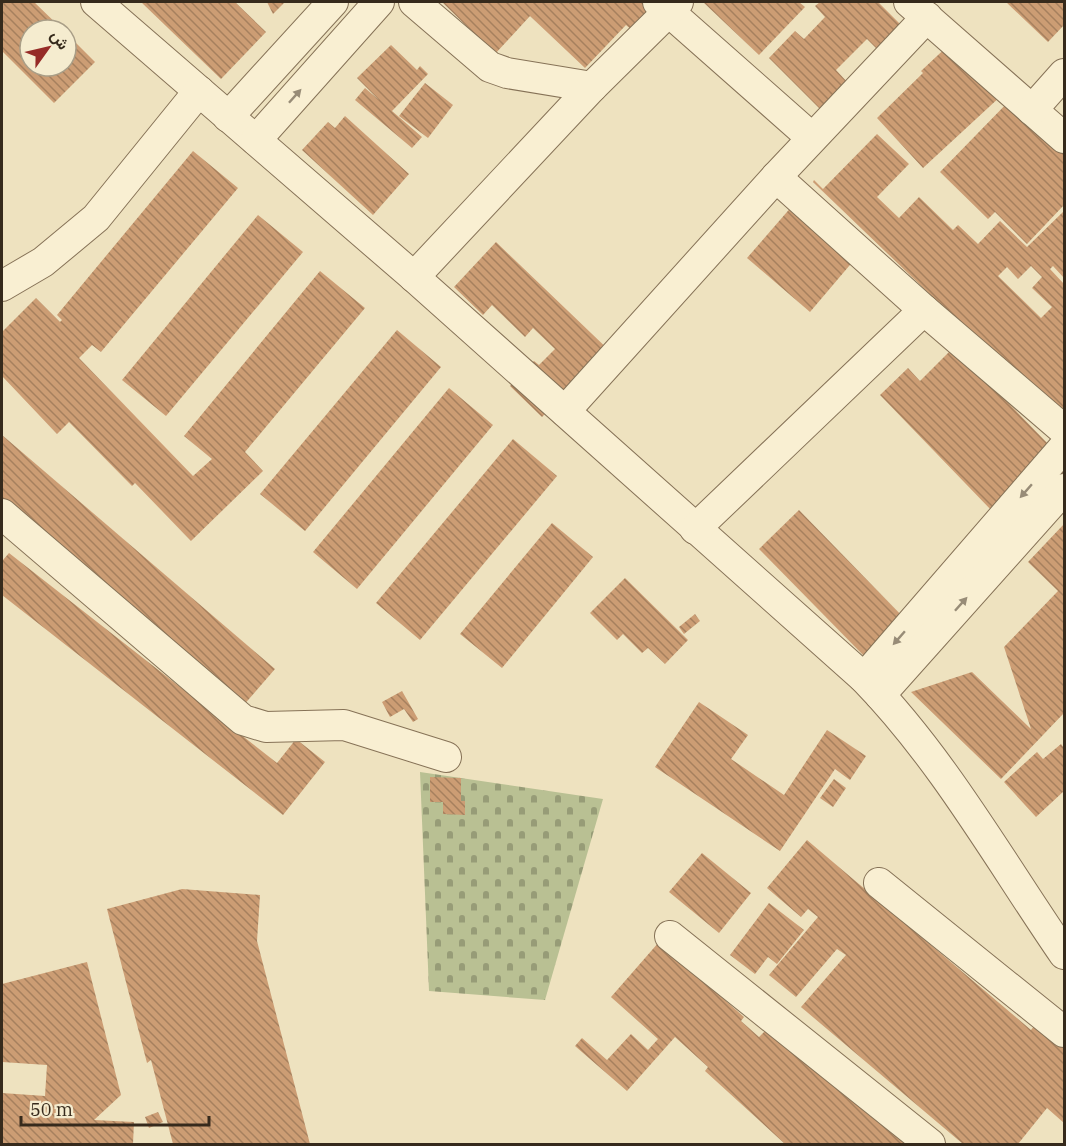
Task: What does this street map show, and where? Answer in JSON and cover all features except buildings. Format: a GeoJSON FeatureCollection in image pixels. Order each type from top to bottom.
{"type":"FeatureCollection","features":[{"type":"Feature","properties":{"kind":"street"},"geometry":{"type":"LineString","coordinates":[[96,2],[414,277],[872,686],[938,767],[1065,954]]}},
{"type":"Feature","properties":{"kind":"street"},"geometry":{"type":"LineString","coordinates":[[228,117],[333,2]]}},
{"type":"Feature","properties":{"kind":"street"},"geometry":{"type":"LineString","coordinates":[[256,140],[379,2]]}},
{"type":"Feature","properties":{"kind":"street"},"geometry":{"type":"LineString","coordinates":[[414,2],[490,67],[507,74],[592,87]]}},
{"type":"Feature","properties":{"kind":"street"},"geometry":{"type":"LineString","coordinates":[[414,277],[669,5],[812,138]]}},
{"type":"Feature","properties":{"kind":"street"},"geometry":{"type":"LineString","coordinates":[[565,411],[812,138],[918,9],[1065,138]]}},
{"type":"Feature","properties":{"kind":"street"},"geometry":{"type":"LineString","coordinates":[[1032,110],[1065,74]]}},
{"type":"Feature","properties":{"kind":"street"},"geometry":{"type":"LineString","coordinates":[[2,286],[43,262],[96,218],[199,91]]}},
{"type":"Feature","properties":{"kind":"street"},"geometry":{"type":"LineString","coordinates":[[776,177],[924,310],[1065,430]]}},
{"type":"Feature","properties":{"kind":"street"},"geometry":{"type":"LineString","coordinates":[[695,530],[924,310]]}},
{"type":"Feature","properties":{"kind":"street"},"geometry":{"type":"LineString","coordinates":[[872,686],[1065,447]]}},
{"type":"Feature","properties":{"kind":"street"},"geometry":{"type":"LineString","coordinates":[[872,686],[1065,489]]}},
{"type":"Feature","properties":{"kind":"street"},"geometry":{"type":"LineString","coordinates":[[2,514],[243,720],[266,727],[344,725],[446,757]]}},
{"type":"Feature","properties":{"kind":"street"},"geometry":{"type":"LineString","coordinates":[[879,883],[1065,1032]]}},
{"type":"Feature","properties":{"kind":"street"},"geometry":{"type":"LineString","coordinates":[[670,936],[930,1144]]}},
{"type":"Feature","properties":{"kind":"green space"},"geometry":{"type":"Polygon","coordinates":[[[420,772],[603,799],[545,1000],[429,991],[420,772]]]}}]}
